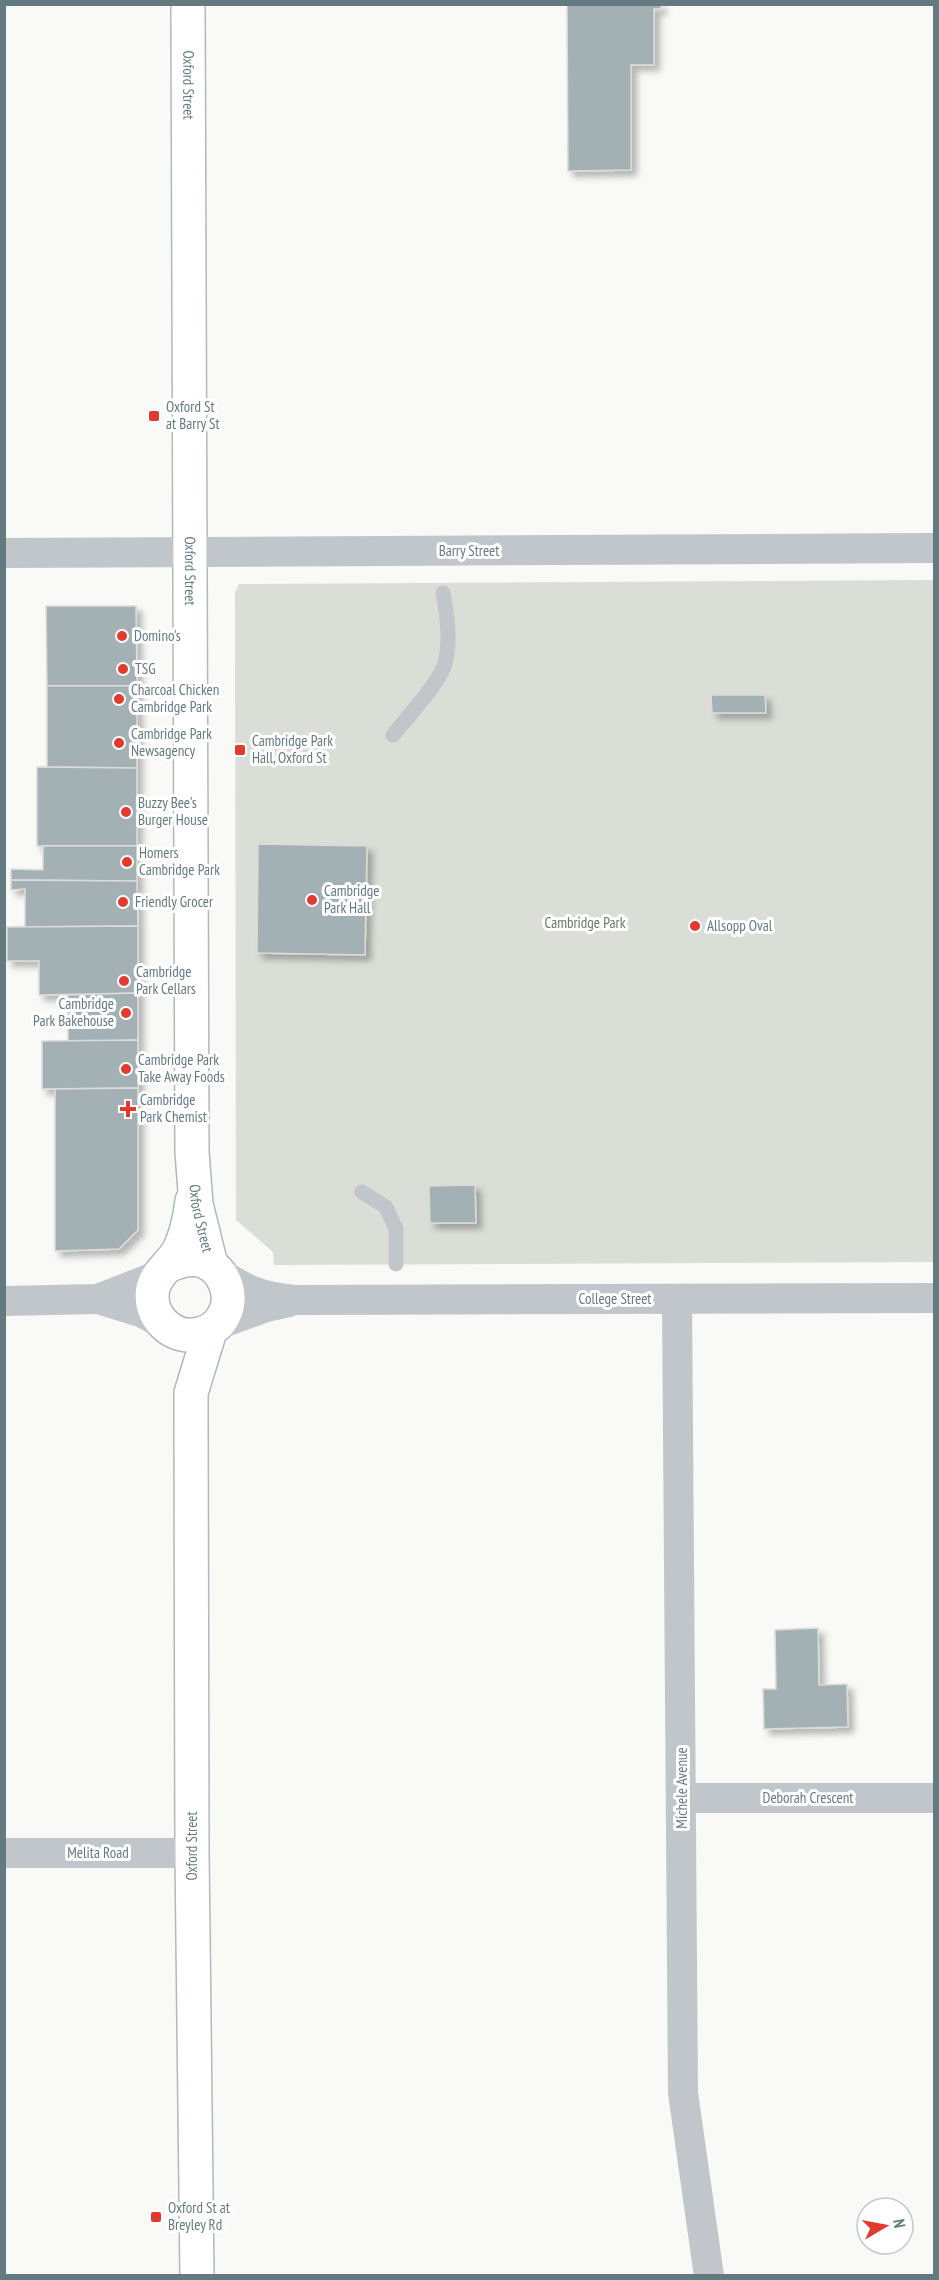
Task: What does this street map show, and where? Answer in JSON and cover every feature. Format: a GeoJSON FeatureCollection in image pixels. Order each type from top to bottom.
{"type":"FeatureCollection","features":[{"type":"Feature","properties":{"kind":"street","name":"Oxford Street"},"geometry":{"type":"LineString","coordinates":[[188,4],[192,1152],[196,1204],[214,1268]]}},
{"type":"Feature","properties":{"kind":"street","name":"Barry Street"},"geometry":{"type":"LineString","coordinates":[[4,553],[934,548]]}},
{"type":"Feature","properties":{"kind":"street","name":"Oxford Street"},"geometry":{"type":"LineString","coordinates":[[164,1270],[179,1251],[185,1232],[192,1205],[194,1173]]}},
{"type":"Feature","properties":{"kind":"street"},"geometry":{"type":"LineString","coordinates":[[4,1301],[47,1302],[98,1299],[189,1259],[200,1260],[214,1268],[225,1280],[228,1304],[224,1315],[213,1328],[190,1336],[166,1327],[143,1313],[98,1299]]}},
{"type":"Feature","properties":{"kind":"street","name":"College Street"},"geometry":{"type":"LineString","coordinates":[[214,1268],[245,1289],[265,1296],[295,1300],[934,1298]]}},
{"type":"Feature","properties":{"kind":"street"},"geometry":{"type":"LineString","coordinates":[[164,1270],[153,1287],[152,1300],[155,1313],[166,1327]]}},
{"type":"Feature","properties":{"kind":"street","name":"Michele Avenue"},"geometry":{"type":"LineString","coordinates":[[677,1299],[683,2093],[709,2276]]}},
{"type":"Feature","properties":{"kind":"street","name":"College Street"},"geometry":{"type":"LineString","coordinates":[[213,1328],[266,1307],[295,1300]]}},
{"type":"Feature","properties":{"kind":"street","name":"Oxford Street"},"geometry":{"type":"LineString","coordinates":[[166,1327],[179,1357],[191,1416]]}},
{"type":"Feature","properties":{"kind":"street","name":"Oxford Street"},"geometry":{"type":"LineString","coordinates":[[197,2276],[192,1853],[191,1416],[192,1393],[213,1328]]}},
{"type":"Feature","properties":{"kind":"street","name":"Deborah Crescent"},"geometry":{"type":"LineString","coordinates":[[682,1798],[934,1798]]}},
{"type":"Feature","properties":{"kind":"street","name":"Melita Road"},"geometry":{"type":"LineString","coordinates":[[4,1853],[192,1853]]}},
{"type":"Feature","properties":{"kind":"lane"},"geometry":{"type":"LineString","coordinates":[[393,735],[428,692],[445,664],[448,624],[442,592]]}},
{"type":"Feature","properties":{"kind":"lane"},"geometry":{"type":"LineString","coordinates":[[362,1192],[386,1207],[396,1229],[396,1264]]}},
{"type":"Feature","properties":{"kind":"green space","name":"Cambridge Park"},"geometry":{"type":"Polygon","coordinates":[[[934,580],[934,1262],[274,1265],[273,1252],[236,1220],[235,592],[239,584],[934,580]]]}},
{"type":"Feature","properties":{"kind":"building"},"geometry":{"type":"Polygon","coordinates":[[[567,4],[661,4],[661,9],[654,9],[654,65],[631,65],[631,170],[568,171],[567,4]]]}},
{"type":"Feature","properties":{"kind":"building"},"geometry":{"type":"Polygon","coordinates":[[[46,606],[136,606],[137,686],[47,686],[46,606]]]}},
{"type":"Feature","properties":{"kind":"building"},"geometry":{"type":"Polygon","coordinates":[[[47,686],[137,686],[137,768],[47,767],[47,686]]]}},
{"type":"Feature","properties":{"kind":"building"},"geometry":{"type":"Polygon","coordinates":[[[711,695],[765,695],[766,713],[712,713],[711,695]]]}},
{"type":"Feature","properties":{"kind":"building"},"geometry":{"type":"Polygon","coordinates":[[[37,767],[137,768],[137,846],[37,846],[37,767]]]}},
{"type":"Feature","properties":{"kind":"building","name":"Cambridge Park Hall"},"geometry":{"type":"Polygon","coordinates":[[[258,844],[367,846],[365,955],[257,953],[258,844]]]}},
{"type":"Feature","properties":{"kind":"building"},"geometry":{"type":"Polygon","coordinates":[[[43,846],[137,846],[137,881],[11,880],[11,869],[43,870],[43,846]]]}},
{"type":"Feature","properties":{"kind":"building"},"geometry":{"type":"Polygon","coordinates":[[[11,880],[137,881],[138,926],[25,927],[25,889],[11,890],[11,880]]]}},
{"type":"Feature","properties":{"kind":"building"},"geometry":{"type":"Polygon","coordinates":[[[138,926],[138,993],[39,995],[39,961],[7,961],[7,927],[138,926]]]}},
{"type":"Feature","properties":{"kind":"building"},"geometry":{"type":"Polygon","coordinates":[[[138,993],[138,1040],[68,1042],[68,995],[138,993]]]}},
{"type":"Feature","properties":{"kind":"building"},"geometry":{"type":"Polygon","coordinates":[[[138,1040],[138,1088],[42,1089],[42,1041],[138,1040]]]}},
{"type":"Feature","properties":{"kind":"building"},"geometry":{"type":"Polygon","coordinates":[[[138,1088],[138,1230],[119,1249],[55,1251],[55,1089],[138,1088]]]}},
{"type":"Feature","properties":{"kind":"building"},"geometry":{"type":"Polygon","coordinates":[[[475,1185],[476,1223],[430,1223],[429,1186],[475,1185]]]}},
{"type":"Feature","properties":{"kind":"building"},"geometry":{"type":"Polygon","coordinates":[[[818,1628],[819,1685],[847,1684],[848,1727],[764,1729],[763,1689],[776,1689],[775,1630],[818,1628]]]}},
{"type":"Feature","properties":{"kind":"place","name":"Oxford St at Barry St"},"geometry":{"type":"Point","coordinates":[154,416]}},
{"type":"Feature","properties":{"kind":"place","name":"Domino's"},"geometry":{"type":"Point","coordinates":[122,636]}},
{"type":"Feature","properties":{"kind":"place","name":"TSG"},"geometry":{"type":"Point","coordinates":[123,669]}},
{"type":"Feature","properties":{"kind":"place","name":"Charcoal Chicken Cambridge Park"},"geometry":{"type":"Point","coordinates":[119,699]}},
{"type":"Feature","properties":{"kind":"place","name":"Cambridge Park Newsagency"},"geometry":{"type":"Point","coordinates":[119,743]}},
{"type":"Feature","properties":{"kind":"place","name":"Cambridge Park Hall, Oxford St"},"geometry":{"type":"Point","coordinates":[240,750]}},
{"type":"Feature","properties":{"kind":"place","name":"Buzzy Bee's Burger House"},"geometry":{"type":"Point","coordinates":[126,812]}},
{"type":"Feature","properties":{"kind":"place","name":"Homers Cambridge Park"},"geometry":{"type":"Point","coordinates":[127,862]}},
{"type":"Feature","properties":{"kind":"place","name":"Cambridge Park Hall"},"geometry":{"type":"Point","coordinates":[312,900]}},
{"type":"Feature","properties":{"kind":"place","name":"Friendly Grocer"},"geometry":{"type":"Point","coordinates":[123,902]}},
{"type":"Feature","properties":{"kind":"place","name":"Allsopp Oval"},"geometry":{"type":"Point","coordinates":[695,926]}},
{"type":"Feature","properties":{"kind":"place","name":"Cambridge Park Cellars"},"geometry":{"type":"Point","coordinates":[124,981]}},
{"type":"Feature","properties":{"kind":"place","name":"Cambridge Park Bakehouse"},"geometry":{"type":"Point","coordinates":[126,1013]}},
{"type":"Feature","properties":{"kind":"place","name":"Cambridge Park Take Away Foods"},"geometry":{"type":"Point","coordinates":[126,1069]}},
{"type":"Feature","properties":{"kind":"place","name":"Cambridge Park Chemist"},"geometry":{"type":"Point","coordinates":[128,1109]}},
{"type":"Feature","properties":{"kind":"place","name":"Oxford St at Breyley Rd"},"geometry":{"type":"Point","coordinates":[156,2217]}}]}
